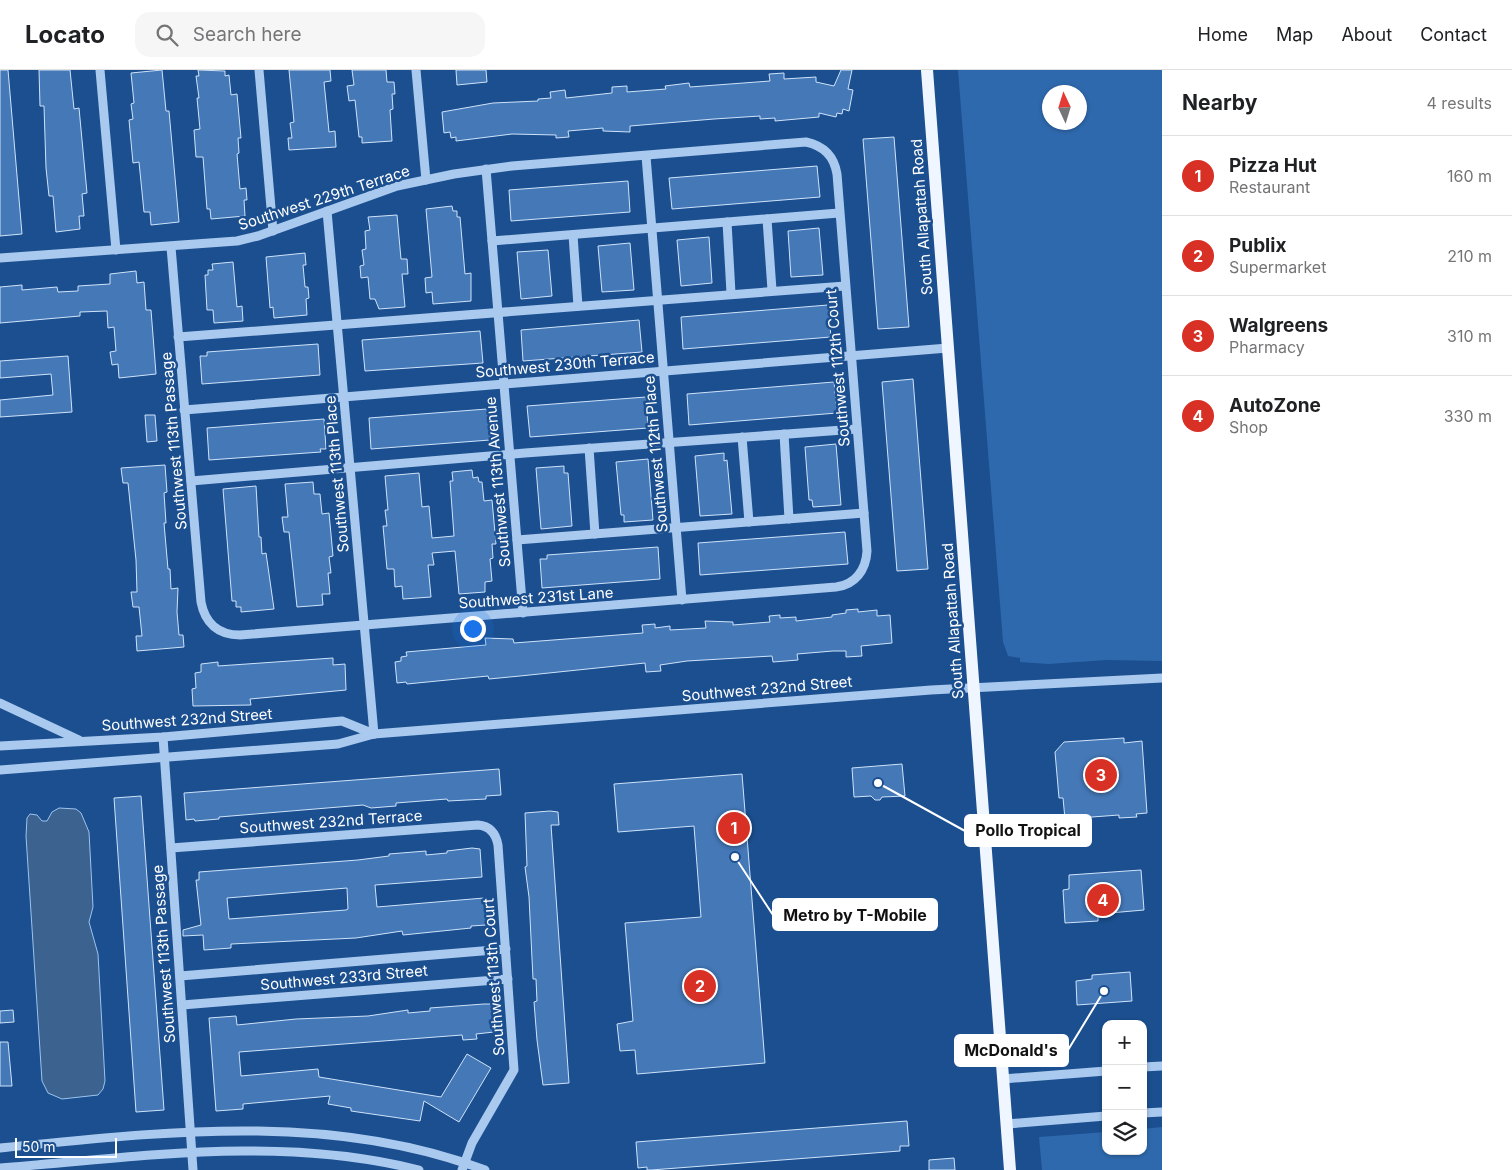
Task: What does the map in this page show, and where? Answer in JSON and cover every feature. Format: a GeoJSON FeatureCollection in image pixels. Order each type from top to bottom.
{"type":"FeatureCollection","features":[{"type":"Feature","properties":{"kind":"main road","name":"South Allapattah Road"},"geometry":{"type":"LineString","coordinates":[[926,70],[975,688],[1010,1170]]}},
{"type":"Feature","properties":{"kind":"street"},"geometry":{"type":"LineString","coordinates":[[100,70],[116,250]]}},
{"type":"Feature","properties":{"kind":"street"},"geometry":{"type":"LineString","coordinates":[[259,70],[273,231]]}},
{"type":"Feature","properties":{"kind":"street"},"geometry":{"type":"LineString","coordinates":[[416,70],[426,180]]}},
{"type":"Feature","properties":{"kind":"street","name":"Southwest 229th Terrace"},"geometry":{"type":"LineString","coordinates":[[0,258],[237,241],[273,231],[397,186],[486,170],[806,142],[820,147],[831,156]]}},
{"type":"Feature","properties":{"kind":"street","name":"Southwest 112th Place"},"geometry":{"type":"LineString","coordinates":[[646,156],[682,600]]}},
{"type":"Feature","properties":{"kind":"street","name":"Southwest 112th Court"},"geometry":{"type":"LineString","coordinates":[[831,156],[837,174],[867,556],[858,576]]}},
{"type":"Feature","properties":{"kind":"street","name":"Southwest 113th Avenue"},"geometry":{"type":"LineString","coordinates":[[486,170],[523,613]]}},
{"type":"Feature","properties":{"kind":"street","name":"Southwest 113th Place"},"geometry":{"type":"LineString","coordinates":[[327,211],[374,734]]}},
{"type":"Feature","properties":{"kind":"street"},"geometry":{"type":"LineString","coordinates":[[492,241],[839,213]]}},
{"type":"Feature","properties":{"kind":"street"},"geometry":{"type":"LineString","coordinates":[[767,219],[772,290]]}},
{"type":"Feature","properties":{"kind":"street"},"geometry":{"type":"LineString","coordinates":[[727,222],[731,293]]}},
{"type":"Feature","properties":{"kind":"street"},"geometry":{"type":"LineString","coordinates":[[573,235],[578,306]]}},
{"type":"Feature","properties":{"kind":"street","name":"Southwest 113th Passage"},"geometry":{"type":"LineString","coordinates":[[171,247],[201,602],[206,617],[215,628]]}},
{"type":"Feature","properties":{"kind":"street"},"geometry":{"type":"LineString","coordinates":[[178,337],[731,293],[845,286]]}},
{"type":"Feature","properties":{"kind":"street","name":"Southwest 230th Terrace"},"geometry":{"type":"LineString","coordinates":[[184,410],[948,348]]}},
{"type":"Feature","properties":{"kind":"street"},"geometry":{"type":"LineString","coordinates":[[191,481],[510,454],[857,429]]}},
{"type":"Feature","properties":{"kind":"street"},"geometry":{"type":"LineString","coordinates":[[784,434],[789,519]]}},
{"type":"Feature","properties":{"kind":"street"},"geometry":{"type":"LineString","coordinates":[[742,437],[749,522]]}},
{"type":"Feature","properties":{"kind":"street"},"geometry":{"type":"LineString","coordinates":[[589,448],[595,534]]}},
{"type":"Feature","properties":{"kind":"street"},"geometry":{"type":"LineString","coordinates":[[517,540],[864,512]]}},
{"type":"Feature","properties":{"kind":"street","name":"Southwest 231st Lane"},"geometry":{"type":"LineString","coordinates":[[215,628],[231,635],[523,613],[842,586],[858,576]]}},
{"type":"Feature","properties":{"kind":"street","name":"Southwest 232nd Street"},"geometry":{"type":"LineString","coordinates":[[0,770],[338,744],[374,734],[975,688],[1162,678]]}},
{"type":"Feature","properties":{"kind":"street"},"geometry":{"type":"LineString","coordinates":[[0,703],[82,741]]}},
{"type":"Feature","properties":{"kind":"street","name":"Southwest 232nd Street"},"geometry":{"type":"LineString","coordinates":[[0,746],[163,737],[342,721],[374,734]]}},
{"type":"Feature","properties":{"kind":"street","name":"Southwest 113th Passage"},"geometry":{"type":"LineString","coordinates":[[163,737],[193,1170]]}},
{"type":"Feature","properties":{"kind":"street","name":"Southwest 232nd Terrace"},"geometry":{"type":"LineString","coordinates":[[171,848],[478,824],[486,826],[492,831]]}},
{"type":"Feature","properties":{"kind":"street","name":"Southwest 113th Court"},"geometry":{"type":"LineString","coordinates":[[463,1166],[472,1143],[514,1070],[498,845],[492,831]]}},
{"type":"Feature","properties":{"kind":"street","name":"Southwest 233rd Street"},"geometry":{"type":"LineString","coordinates":[[180,976],[506,949]]}},
{"type":"Feature","properties":{"kind":"street","name":"Southwest 233rd Street"},"geometry":{"type":"LineString","coordinates":[[182,1005],[508,979]]}},
{"type":"Feature","properties":{"kind":"street"},"geometry":{"type":"LineString","coordinates":[[1147,1068],[1162,1066]]}},
{"type":"Feature","properties":{"kind":"street"},"geometry":{"type":"LineString","coordinates":[[1003,1079],[1102,1071]]}},
{"type":"Feature","properties":{"kind":"street"},"geometry":{"type":"LineString","coordinates":[[1147,1113],[1162,1112]]}},
{"type":"Feature","properties":{"kind":"street"},"geometry":{"type":"LineString","coordinates":[[1007,1124],[1102,1116]]}},
{"type":"Feature","properties":{"kind":"street"},"geometry":{"type":"LineString","coordinates":[[0,1148],[190,1132],[266,1130],[337,1135],[371,1140],[463,1166],[485,1170]]}},
{"type":"Feature","properties":{"kind":"street"},"geometry":{"type":"LineString","coordinates":[[0,1168],[191,1152],[274,1150],[365,1159],[419,1170]]}},
{"type":"Feature","properties":{"kind":"shaded area"},"geometry":{"type":"Polygon","coordinates":[[[958,70],[1162,70],[1162,661],[1107,660],[1048,664],[1020,662],[1020,658],[1008,656],[1003,642],[958,70]]]}},
{"type":"Feature","properties":{"kind":"shaded area"},"geometry":{"type":"Polygon","coordinates":[[[59,808],[76,809],[81,813],[89,832],[93,907],[89,922],[98,954],[105,1081],[103,1089],[98,1095],[62,1099],[48,1093],[42,1081],[26,836],[27,818],[30,814],[37,815],[42,821],[47,821],[52,812],[59,808]]]}},
{"type":"Feature","properties":{"kind":"shaded area"},"geometry":{"type":"Polygon","coordinates":[[[1162,1127],[1162,1170],[1042,1170],[1039,1137],[1102,1132],[1102,1155],[1147,1155],[1147,1129],[1162,1127]]]}},
{"type":"Feature","properties":{"kind":"building"},"geometry":{"type":"Polygon","coordinates":[[[0,70],[8,70],[22,234],[0,236],[0,70]]]}},
{"type":"Feature","properties":{"kind":"building"},"geometry":{"type":"Polygon","coordinates":[[[39,70],[70,70],[74,109],[79,108],[87,193],[82,194],[84,216],[79,216],[80,229],[56,232],[53,196],[49,196],[46,168],[44,106],[40,106],[39,70]]]}},
{"type":"Feature","properties":{"kind":"building"},"geometry":{"type":"Polygon","coordinates":[[[162,70],[166,111],[169,111],[179,222],[151,225],[150,212],[144,212],[139,162],[133,163],[129,120],[133,119],[131,104],[134,103],[131,73],[162,70]]]}},
{"type":"Feature","properties":{"kind":"building"},"geometry":{"type":"Polygon","coordinates":[[[198,70],[225,71],[225,76],[229,75],[231,95],[237,94],[241,138],[238,138],[239,153],[237,154],[240,189],[246,188],[247,200],[244,200],[245,216],[211,219],[210,209],[207,209],[203,157],[196,157],[194,130],[200,129],[196,76],[199,76],[198,70]]]}},
{"type":"Feature","properties":{"kind":"building"},"geometry":{"type":"Polygon","coordinates":[[[289,70],[330,70],[331,81],[324,82],[329,132],[335,131],[336,147],[289,150],[288,138],[292,138],[290,123],[294,122],[289,70]]]}},
{"type":"Feature","properties":{"kind":"building"},"geometry":{"type":"Polygon","coordinates":[[[352,70],[386,70],[387,82],[394,82],[395,94],[392,94],[393,109],[390,110],[392,141],[362,143],[362,137],[359,137],[355,100],[349,101],[347,86],[354,85],[352,70]]]}},
{"type":"Feature","properties":{"kind":"building"},"geometry":{"type":"Polygon","coordinates":[[[456,70],[486,70],[487,82],[457,85],[456,70]]]}},
{"type":"Feature","properties":{"kind":"building"},"geometry":{"type":"Polygon","coordinates":[[[841,70],[852,70],[848,89],[853,90],[849,111],[843,109],[842,114],[837,113],[836,117],[819,113],[819,117],[775,121],[775,118],[760,119],[760,116],[714,119],[630,126],[630,132],[603,131],[603,128],[568,131],[569,137],[556,138],[556,135],[512,134],[456,141],[456,137],[451,138],[450,132],[444,133],[442,112],[493,103],[538,101],[538,99],[551,98],[550,92],[565,90],[566,98],[612,93],[612,87],[627,86],[627,92],[666,89],[665,86],[689,83],[690,87],[770,81],[769,74],[784,73],[784,79],[816,77],[816,82],[834,86],[841,70]]]}},
{"type":"Feature","properties":{"kind":"building"},"geometry":{"type":"Polygon","coordinates":[[[894,137],[909,327],[878,329],[863,139],[894,137]]]}},
{"type":"Feature","properties":{"kind":"building"},"geometry":{"type":"Polygon","coordinates":[[[817,166],[820,197],[672,209],[669,178],[817,166]]]}},
{"type":"Feature","properties":{"kind":"building"},"geometry":{"type":"Polygon","coordinates":[[[628,181],[630,212],[511,221],[509,190],[628,181]]]}},
{"type":"Feature","properties":{"kind":"building"},"geometry":{"type":"Polygon","coordinates":[[[452,206],[453,211],[457,211],[457,217],[460,217],[465,274],[471,273],[471,301],[433,304],[432,292],[426,293],[425,278],[432,277],[426,209],[452,206]]]}},
{"type":"Feature","properties":{"kind":"building"},"geometry":{"type":"Polygon","coordinates":[[[397,215],[401,259],[407,259],[408,274],[402,274],[405,307],[379,309],[375,299],[370,299],[368,277],[361,278],[360,266],[364,265],[362,250],[366,249],[365,231],[370,230],[368,217],[397,215]]]}},
{"type":"Feature","properties":{"kind":"building"},"geometry":{"type":"Polygon","coordinates":[[[819,228],[823,275],[791,277],[788,231],[819,228]]]}},
{"type":"Feature","properties":{"kind":"building"},"geometry":{"type":"Polygon","coordinates":[[[709,237],[712,283],[681,286],[677,240],[709,237]]]}},
{"type":"Feature","properties":{"kind":"building"},"geometry":{"type":"Polygon","coordinates":[[[630,243],[634,290],[602,292],[598,246],[630,243]]]}},
{"type":"Feature","properties":{"kind":"building"},"geometry":{"type":"Polygon","coordinates":[[[548,250],[552,296],[521,299],[517,252],[548,250]]]}},
{"type":"Feature","properties":{"kind":"building"},"geometry":{"type":"Polygon","coordinates":[[[305,253],[306,265],[303,265],[305,287],[308,287],[309,298],[306,299],[307,315],[274,318],[273,307],[270,308],[266,257],[305,253]]]}},
{"type":"Feature","properties":{"kind":"building"},"geometry":{"type":"Polygon","coordinates":[[[233,262],[237,307],[242,306],[243,321],[214,323],[213,310],[207,310],[205,275],[208,275],[208,270],[213,270],[212,264],[233,262]]]}},
{"type":"Feature","properties":{"kind":"building"},"geometry":{"type":"Polygon","coordinates":[[[136,271],[137,283],[144,282],[146,310],[151,310],[156,374],[119,378],[118,364],[112,365],[110,352],[116,351],[114,327],[108,328],[107,311],[80,312],[80,316],[0,323],[0,287],[22,285],[22,290],[57,287],[58,292],[78,291],[78,286],[110,284],[110,274],[136,271]]]}},
{"type":"Feature","properties":{"kind":"building"},"geometry":{"type":"Polygon","coordinates":[[[828,305],[831,337],[683,349],[681,317],[828,305]]]}},
{"type":"Feature","properties":{"kind":"building"},"geometry":{"type":"Polygon","coordinates":[[[639,320],[642,352],[523,361],[521,330],[639,320]]]}},
{"type":"Feature","properties":{"kind":"building"},"geometry":{"type":"Polygon","coordinates":[[[480,331],[483,363],[365,371],[362,340],[480,331]]]}},
{"type":"Feature","properties":{"kind":"building"},"geometry":{"type":"Polygon","coordinates":[[[318,344],[320,375],[202,384],[200,356],[207,356],[207,352],[318,344]]]}},
{"type":"Feature","properties":{"kind":"building"},"geometry":{"type":"Polygon","coordinates":[[[68,356],[72,412],[0,417],[0,400],[53,395],[51,374],[0,378],[0,361],[68,356]]]}},
{"type":"Feature","properties":{"kind":"building"},"geometry":{"type":"Polygon","coordinates":[[[913,379],[928,569],[897,571],[882,382],[913,379]]]}},
{"type":"Feature","properties":{"kind":"building"},"geometry":{"type":"Polygon","coordinates":[[[834,382],[837,413],[689,425],[687,394],[834,382]]]}},
{"type":"Feature","properties":{"kind":"building"},"geometry":{"type":"Polygon","coordinates":[[[646,397],[648,428],[530,437],[527,406],[646,397]]]}},
{"type":"Feature","properties":{"kind":"building"},"geometry":{"type":"Polygon","coordinates":[[[487,409],[490,440],[371,449],[369,418],[487,409]]]}},
{"type":"Feature","properties":{"kind":"building"},"geometry":{"type":"Polygon","coordinates":[[[145,415],[155,415],[157,441],[147,442],[145,415]]]}},
{"type":"Feature","properties":{"kind":"building"},"geometry":{"type":"Polygon","coordinates":[[[324,419],[326,449],[320,449],[321,452],[209,460],[207,428],[324,419]]]}},
{"type":"Feature","properties":{"kind":"building"},"geometry":{"type":"Polygon","coordinates":[[[836,444],[841,505],[813,507],[812,500],[809,500],[805,447],[836,444]]]}},
{"type":"Feature","properties":{"kind":"building"},"geometry":{"type":"Polygon","coordinates":[[[724,453],[724,461],[727,460],[732,514],[700,516],[695,456],[724,453]]]}},
{"type":"Feature","properties":{"kind":"building"},"geometry":{"type":"Polygon","coordinates":[[[648,459],[653,520],[624,522],[624,515],[621,515],[616,462],[648,459]]]}},
{"type":"Feature","properties":{"kind":"building"},"geometry":{"type":"Polygon","coordinates":[[[165,465],[167,492],[164,493],[166,523],[164,523],[168,569],[170,569],[171,589],[178,588],[177,612],[179,635],[183,635],[184,647],[137,651],[136,636],[142,636],[139,607],[133,607],[131,592],[137,592],[136,560],[128,483],[123,483],[121,468],[165,465]]]}},
{"type":"Feature","properties":{"kind":"building"},"geometry":{"type":"Polygon","coordinates":[[[564,466],[564,473],[568,473],[572,526],[541,529],[536,468],[564,466]]]}},
{"type":"Feature","properties":{"kind":"building"},"geometry":{"type":"Polygon","coordinates":[[[472,470],[473,478],[478,477],[479,482],[482,482],[484,501],[492,500],[496,544],[492,544],[493,558],[490,559],[492,581],[485,582],[485,592],[459,594],[455,551],[432,553],[434,565],[428,565],[431,597],[403,599],[402,586],[395,587],[394,569],[387,569],[383,526],[387,526],[385,510],[388,510],[385,476],[419,473],[422,507],[429,506],[432,538],[454,536],[450,481],[453,481],[452,472],[472,470]]]}},
{"type":"Feature","properties":{"kind":"building"},"geometry":{"type":"Polygon","coordinates":[[[313,482],[314,494],[320,494],[322,514],[329,513],[333,556],[329,557],[331,573],[328,573],[330,594],[322,594],[323,605],[297,607],[289,532],[284,532],[282,517],[288,517],[285,484],[313,482]]]}},
{"type":"Feature","properties":{"kind":"building"},"geometry":{"type":"Polygon","coordinates":[[[256,486],[259,537],[261,537],[262,554],[266,553],[274,609],[241,612],[241,607],[236,607],[236,601],[232,601],[223,489],[256,486]]]}},
{"type":"Feature","properties":{"kind":"building"},"geometry":{"type":"Polygon","coordinates":[[[845,532],[848,564],[700,575],[698,543],[845,532]]]}},
{"type":"Feature","properties":{"kind":"building"},"geometry":{"type":"Polygon","coordinates":[[[658,547],[660,579],[542,588],[540,559],[547,559],[547,555],[658,547]]]}},
{"type":"Feature","properties":{"kind":"building"},"geometry":{"type":"Polygon","coordinates":[[[858,609],[858,612],[877,610],[877,616],[890,615],[892,643],[861,646],[862,656],[846,657],[846,651],[833,651],[797,654],[798,660],[773,662],[772,656],[687,661],[660,665],[661,671],[646,672],[645,663],[489,679],[488,676],[407,684],[406,682],[397,683],[395,662],[401,661],[401,657],[407,656],[406,652],[486,645],[485,638],[513,639],[514,643],[592,637],[643,633],[642,625],[655,624],[655,628],[670,626],[670,630],[706,628],[705,621],[733,622],[733,625],[770,622],[769,616],[780,615],[780,618],[796,617],[796,621],[832,617],[832,615],[846,613],[846,610],[858,609]]]}},
{"type":"Feature","properties":{"kind":"building"},"geometry":{"type":"Polygon","coordinates":[[[333,658],[333,665],[345,664],[346,690],[250,699],[251,705],[193,706],[192,689],[196,688],[195,673],[201,672],[201,664],[218,662],[218,666],[333,658]]]}},
{"type":"Feature","properties":{"kind":"building"},"geometry":{"type":"Polygon","coordinates":[[[1124,738],[1124,743],[1142,741],[1147,813],[1136,814],[1137,817],[1119,818],[1119,815],[1065,819],[1063,798],[1059,798],[1055,752],[1064,742],[1124,738]]]}},
{"type":"Feature","properties":{"kind":"building"},"geometry":{"type":"Polygon","coordinates":[[[902,764],[905,796],[882,797],[880,800],[875,800],[871,796],[854,797],[852,768],[902,764]]]}},
{"type":"Feature","properties":{"kind":"building"},"geometry":{"type":"Polygon","coordinates":[[[499,769],[501,795],[486,796],[486,799],[448,801],[447,799],[396,803],[396,806],[371,808],[363,805],[219,817],[219,819],[186,820],[184,793],[499,769]]]}},
{"type":"Feature","properties":{"kind":"building"},"geometry":{"type":"Polygon","coordinates":[[[742,774],[765,1063],[637,1074],[635,1050],[620,1051],[617,1024],[633,1021],[625,923],[701,917],[694,826],[618,832],[614,784],[742,774]]]}},
{"type":"Feature","properties":{"kind":"building"},"geometry":{"type":"Polygon","coordinates":[[[141,796],[164,1110],[136,1112],[114,798],[141,796]]]}},
{"type":"Feature","properties":{"kind":"building"},"geometry":{"type":"Polygon","coordinates":[[[558,812],[559,825],[551,825],[569,1083],[543,1085],[537,1040],[534,1002],[537,1001],[536,979],[533,979],[529,897],[525,867],[527,866],[525,813],[558,812]]]}},
{"type":"Feature","properties":{"kind":"building"},"geometry":{"type":"Polygon","coordinates":[[[480,849],[482,877],[375,885],[377,907],[484,898],[486,925],[403,935],[402,931],[356,938],[231,944],[231,948],[204,950],[203,935],[183,936],[183,930],[201,925],[196,880],[199,880],[199,872],[358,860],[389,856],[389,854],[426,851],[426,855],[447,853],[447,851],[480,849]],[[347,888],[227,898],[229,919],[348,909],[347,888]]]}},
{"type":"Feature","properties":{"kind":"building"},"geometry":{"type":"Polygon","coordinates":[[[1141,870],[1144,910],[1098,914],[1098,921],[1065,923],[1063,890],[1069,889],[1069,875],[1141,870]]]}},
{"type":"Feature","properties":{"kind":"building"},"geometry":{"type":"Polygon","coordinates":[[[1130,972],[1132,1001],[1077,1005],[1076,981],[1092,979],[1092,975],[1130,972]]]}},
{"type":"Feature","properties":{"kind":"building"},"geometry":{"type":"Polygon","coordinates":[[[492,1004],[494,1032],[476,1034],[477,1039],[463,1040],[462,1035],[239,1052],[241,1076],[318,1069],[319,1077],[441,1097],[467,1054],[491,1068],[459,1122],[424,1101],[420,1121],[351,1111],[351,1108],[328,1104],[330,1096],[243,1104],[243,1109],[216,1111],[209,1018],[236,1016],[237,1025],[296,1019],[368,1016],[408,1010],[408,1013],[430,1011],[430,1008],[492,1004]]]}},
{"type":"Feature","properties":{"kind":"building"},"geometry":{"type":"Polygon","coordinates":[[[13,1010],[14,1022],[0,1023],[0,1011],[13,1010]]]}},
{"type":"Feature","properties":{"kind":"building"},"geometry":{"type":"Polygon","coordinates":[[[0,1042],[8,1042],[12,1086],[0,1086],[0,1042]]]}},
{"type":"Feature","properties":{"kind":"building"},"geometry":{"type":"Polygon","coordinates":[[[907,1121],[909,1146],[900,1146],[900,1151],[651,1170],[647,1170],[647,1167],[638,1168],[636,1142],[907,1121]]]}},
{"type":"Feature","properties":{"kind":"building"},"geometry":{"type":"Polygon","coordinates":[[[954,1158],[955,1170],[929,1170],[929,1160],[954,1158]]]}},
{"type":"Feature","properties":{"kind":"place","name":"Walgreens"},"geometry":{"type":"Point","coordinates":[1101,775]}},
{"type":"Feature","properties":{"kind":"place","name":"Pollo Tropical"},"geometry":{"type":"Point","coordinates":[878,783]}},
{"type":"Feature","properties":{"kind":"place","name":"Pizza Hut"},"geometry":{"type":"Point","coordinates":[734,828]}},
{"type":"Feature","properties":{"kind":"place","name":"Metro by T-Mobile"},"geometry":{"type":"Point","coordinates":[735,857]}},
{"type":"Feature","properties":{"kind":"place","name":"AutoZone"},"geometry":{"type":"Point","coordinates":[1103,900]}},
{"type":"Feature","properties":{"kind":"place","name":"Publix"},"geometry":{"type":"Point","coordinates":[700,986]}},
{"type":"Feature","properties":{"kind":"place","name":"McDonald's"},"geometry":{"type":"Point","coordinates":[1104,991]}}]}
